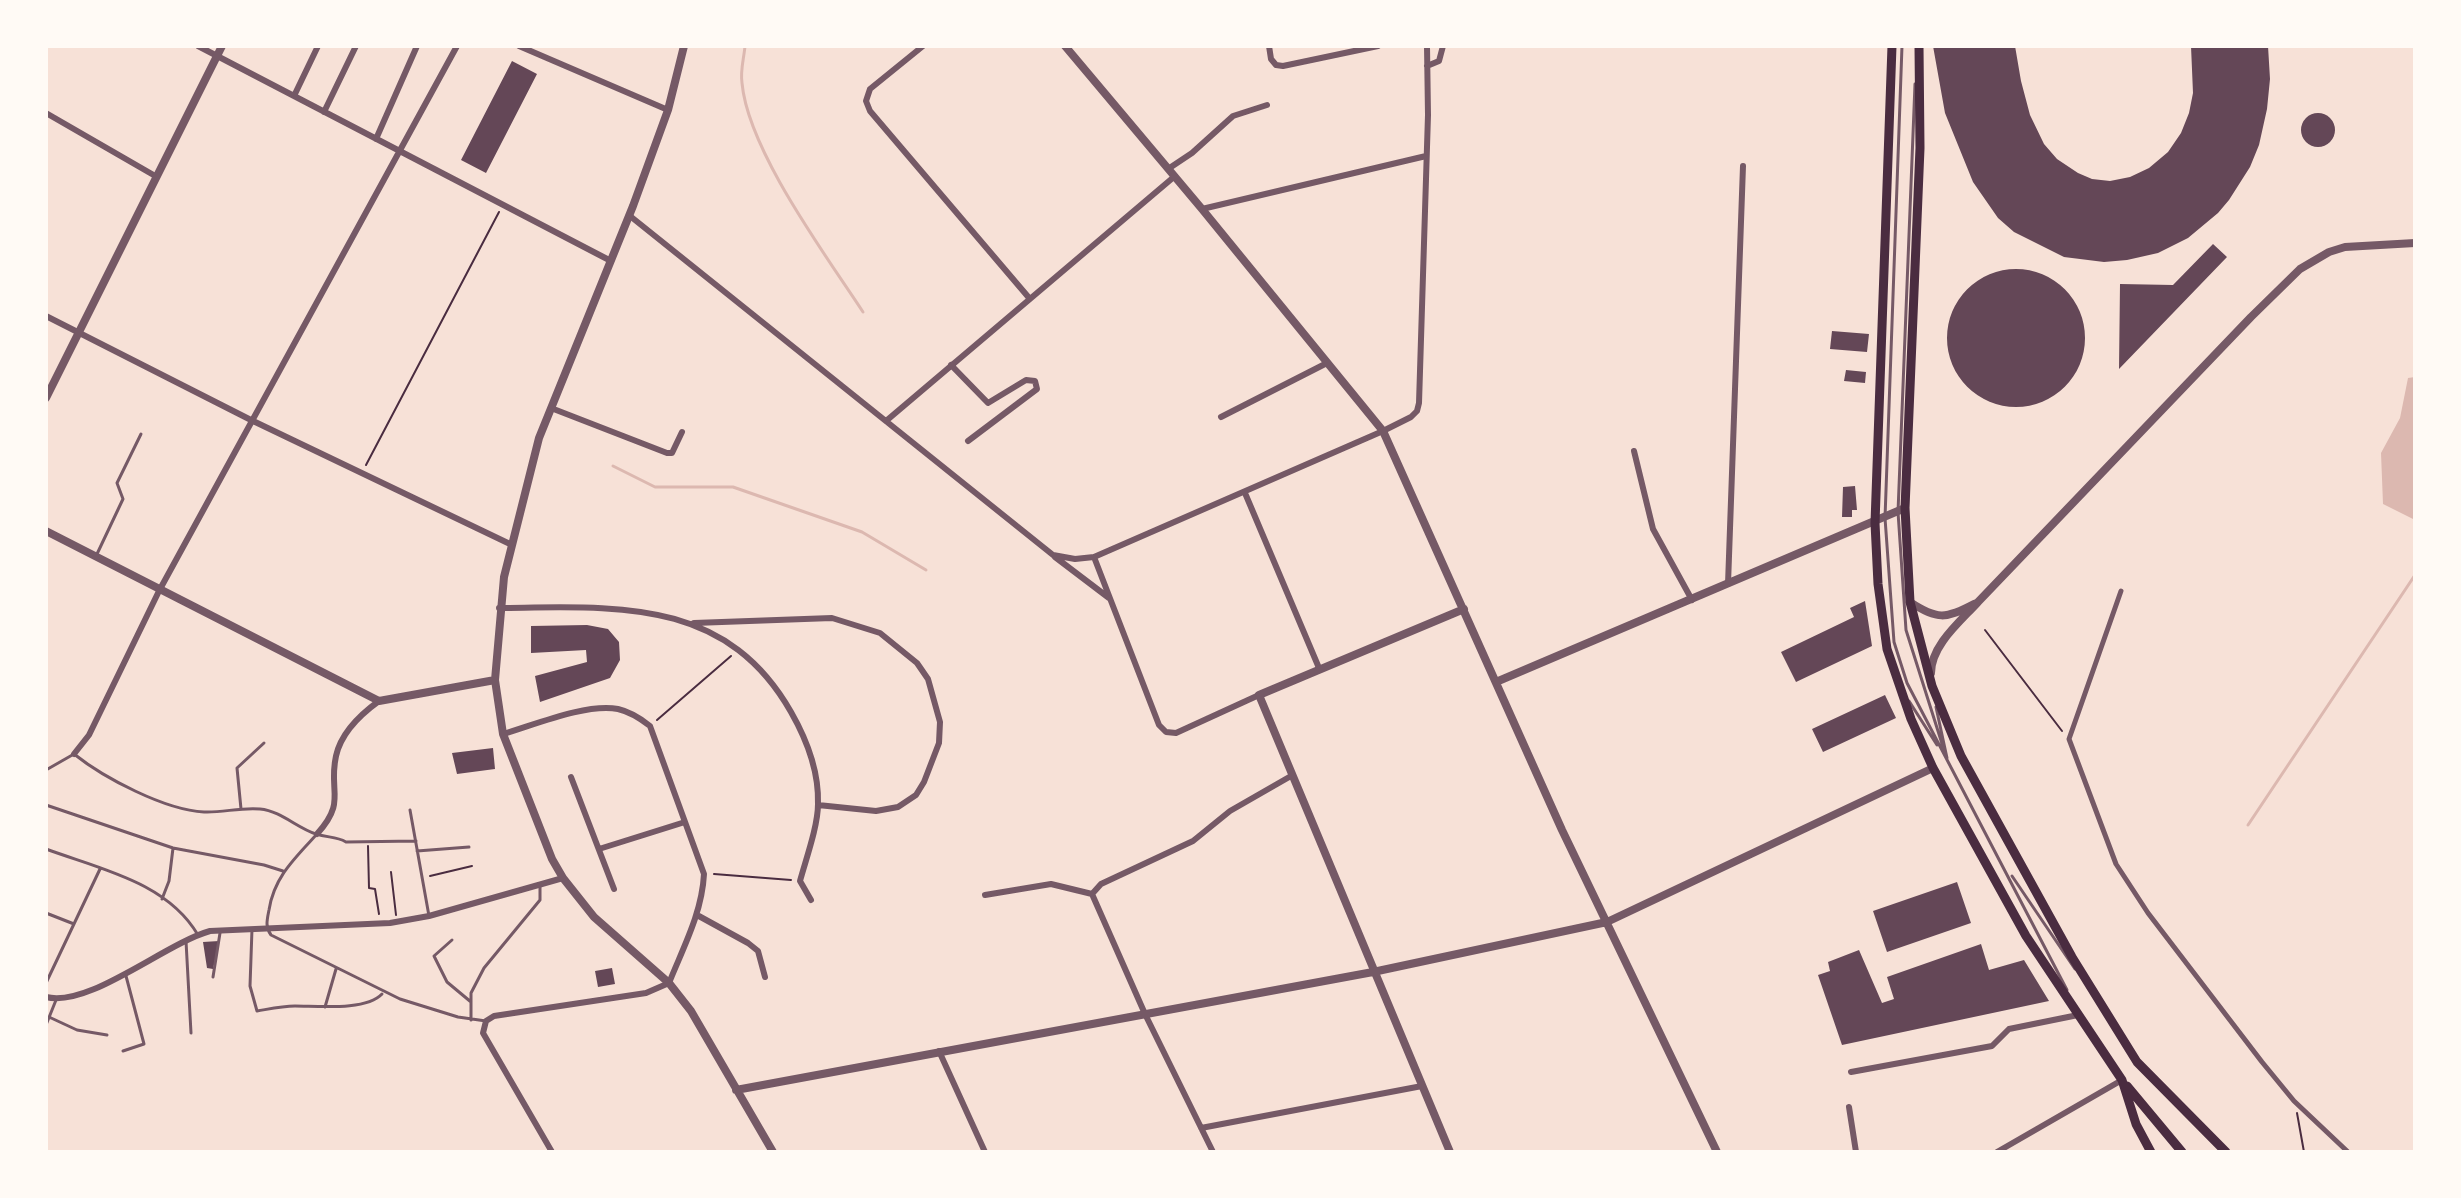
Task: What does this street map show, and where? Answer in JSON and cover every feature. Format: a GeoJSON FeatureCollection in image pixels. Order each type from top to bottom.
{"type":"FeatureCollection","features":[{"type":"Feature","properties":{"kind":"main road"},"geometry":{"type":"LineString","coordinates":[[1893,46],[1878,584],[1887,649],[1933,768],[2026,936],[2122,1080],[2182,1152]]}},
{"type":"Feature","properties":{"kind":"main road"},"geometry":{"type":"LineString","coordinates":[[1917,46],[1920,148],[1901,510],[1910,602],[1932,686],[1961,756],[2072,957],[2137,1062],[2226,1152]]}},
{"type":"Feature","properties":{"kind":"main road"},"geometry":{"type":"LineString","coordinates":[[2122,1080],[2136,1124],[2151,1152]]}},
{"type":"Feature","properties":{"kind":"street"},"geometry":{"type":"LineString","coordinates":[[198,46],[611,261]]}},
{"type":"Feature","properties":{"kind":"street"},"geometry":{"type":"LineString","coordinates":[[46,398],[222,46]]}},
{"type":"Feature","properties":{"kind":"street"},"geometry":{"type":"LineString","coordinates":[[294,96],[318,46]]}},
{"type":"Feature","properties":{"kind":"street"},"geometry":{"type":"LineString","coordinates":[[324,112],[356,46]]}},
{"type":"Feature","properties":{"kind":"street"},"geometry":{"type":"LineString","coordinates":[[376,139],[417,46]]}},
{"type":"Feature","properties":{"kind":"street"},"geometry":{"type":"LineString","coordinates":[[74,754],[89,735],[159,591],[457,46]]}},
{"type":"Feature","properties":{"kind":"street"},"geometry":{"type":"LineString","coordinates":[[519,46],[668,110]]}},
{"type":"Feature","properties":{"kind":"street"},"geometry":{"type":"LineString","coordinates":[[684,46],[668,110],[630,216],[539,438],[510,544],[499,608],[495,680],[503,734],[552,859],[563,878],[594,917],[669,983],[691,1011],[773,1152]]}},
{"type":"Feature","properties":{"kind":"street"},"geometry":{"type":"LineString","coordinates":[[923,46],[870,89],[866,101],[870,111],[1030,299]]}},
{"type":"Feature","properties":{"kind":"street"},"geometry":{"type":"LineString","coordinates":[[1065,46],[1383,431],[1562,830],[1717,1152]]}},
{"type":"Feature","properties":{"kind":"street"},"geometry":{"type":"LineString","coordinates":[[1269,46],[1271,59],[1276,65],[1283,66],[1378,46]]}},
{"type":"Feature","properties":{"kind":"street"},"geometry":{"type":"LineString","coordinates":[[1053,555],[1075,559],[1094,557],[1383,431],[1417,411],[1427,46]]}},
{"type":"Feature","properties":{"kind":"street"},"geometry":{"type":"LineString","coordinates":[[1427,66],[1439,61],[1443,46]]}},
{"type":"Feature","properties":{"kind":"street"},"geometry":{"type":"LineString","coordinates":[[886,421],[1030,299],[1233,116],[1267,105]]}},
{"type":"Feature","properties":{"kind":"street"},"geometry":{"type":"LineString","coordinates":[[46,113],[157,177]]}},
{"type":"Feature","properties":{"kind":"street"},"geometry":{"type":"LineString","coordinates":[[1202,209],[1426,156]]}},
{"type":"Feature","properties":{"kind":"street"},"geometry":{"type":"LineString","coordinates":[[1728,584],[1743,166]]}},
{"type":"Feature","properties":{"kind":"street"},"geometry":{"type":"LineString","coordinates":[[630,216],[1109,598]]}},
{"type":"Feature","properties":{"kind":"street"},"geometry":{"type":"LineString","coordinates":[[1932,686],[1933,657],[1978,602],[2300,269],[2329,252],[2345,247],[2415,243]]}},
{"type":"Feature","properties":{"kind":"street"},"geometry":{"type":"LineString","coordinates":[[46,316],[251,420],[510,544]]}},
{"type":"Feature","properties":{"kind":"street"},"geometry":{"type":"LineString","coordinates":[[1221,417],[1327,363]]}},
{"type":"Feature","properties":{"kind":"street"},"geometry":{"type":"LineString","coordinates":[[951,365],[988,403],[1026,380],[1035,381],[1037,389],[968,441]]}},
{"type":"Feature","properties":{"kind":"street"},"geometry":{"type":"LineString","coordinates":[[551,408],[667,453],[672,453],[682,432]]}},
{"type":"Feature","properties":{"kind":"street"},"geometry":{"type":"LineString","coordinates":[[1634,451],[1653,529],[1692,600]]}},
{"type":"Feature","properties":{"kind":"street"},"geometry":{"type":"LineString","coordinates":[[1245,493],[1319,668]]}},
{"type":"Feature","properties":{"kind":"street"},"geometry":{"type":"LineString","coordinates":[[1496,682],[1901,510]]}},
{"type":"Feature","properties":{"kind":"street"},"geometry":{"type":"LineString","coordinates":[[46,531],[379,701]]}},
{"type":"Feature","properties":{"kind":"street"},"geometry":{"type":"LineString","coordinates":[[1094,557],[1159,725],[1166,732],[1176,733],[1319,668],[1464,609]]}},
{"type":"Feature","properties":{"kind":"street"},"geometry":{"type":"LineString","coordinates":[[2121,591],[2069,739],[2116,864],[2148,913],[2294,1101],[2348,1152]]}},
{"type":"Feature","properties":{"kind":"street"},"geometry":{"type":"LineString","coordinates":[[1910,602],[1934,616],[1952,616],[1978,602]]}},
{"type":"Feature","properties":{"kind":"street"},"geometry":{"type":"LineString","coordinates":[[499,608],[617,607],[691,623],[832,618],[880,633],[917,663],[928,679],[940,722],[939,743],[916,795],[898,807],[876,811],[818,805]]}},
{"type":"Feature","properties":{"kind":"street"},"geometry":{"type":"LineString","coordinates":[[691,623],[738,650],[783,698],[811,750],[818,805],[800,881],[811,900]]}},
{"type":"Feature","properties":{"kind":"street"},"geometry":{"type":"LineString","coordinates":[[317,834],[330,820],[334,807],[336,752],[346,733],[364,712],[379,701],[495,680]]}},
{"type":"Feature","properties":{"kind":"street"},"geometry":{"type":"LineString","coordinates":[[1259,695],[1450,1152]]}},
{"type":"Feature","properties":{"kind":"street"},"geometry":{"type":"LineString","coordinates":[[503,734],[594,708],[615,708],[634,714],[650,726],[704,874],[697,915],[669,983],[646,993],[494,1016],[486,1021],[483,1033],[552,1152]]}},
{"type":"Feature","properties":{"kind":"street"},"geometry":{"type":"LineString","coordinates":[[736,1090],[1373,972],[1607,922],[1933,768]]}},
{"type":"Feature","properties":{"kind":"street"},"geometry":{"type":"LineString","coordinates":[[1092,894],[1101,884],[1193,841],[1230,811],[1291,776]]}},
{"type":"Feature","properties":{"kind":"street"},"geometry":{"type":"LineString","coordinates":[[571,777],[614,889]]}},
{"type":"Feature","properties":{"kind":"street"},"geometry":{"type":"LineString","coordinates":[[599,849],[685,822]]}},
{"type":"Feature","properties":{"kind":"street"},"geometry":{"type":"LineString","coordinates":[[46,997],[56,1000],[86,993],[198,935],[221,930],[380,924],[429,916],[563,878]]}},
{"type":"Feature","properties":{"kind":"street"},"geometry":{"type":"LineString","coordinates":[[985,895],[1051,884],[1092,894]]}},
{"type":"Feature","properties":{"kind":"street"},"geometry":{"type":"LineString","coordinates":[[1092,894],[1145,1014],[1213,1152]]}},
{"type":"Feature","properties":{"kind":"street"},"geometry":{"type":"LineString","coordinates":[[697,915],[758,951],[765,977]]}},
{"type":"Feature","properties":{"kind":"street"},"geometry":{"type":"LineString","coordinates":[[1851,1072],[1992,1046],[2009,1029],[2078,1015]]}},
{"type":"Feature","properties":{"kind":"street"},"geometry":{"type":"LineString","coordinates":[[939,1051],[985,1152]]}},
{"type":"Feature","properties":{"kind":"street"},"geometry":{"type":"LineString","coordinates":[[1997,1152],[2122,1080]]}},
{"type":"Feature","properties":{"kind":"street"},"geometry":{"type":"LineString","coordinates":[[1201,1128],[1422,1086]]}},
{"type":"Feature","properties":{"kind":"street"},"geometry":{"type":"LineString","coordinates":[[1849,1107],[1856,1152]]}},
{"type":"Feature","properties":{"kind":"lane"},"geometry":{"type":"LineString","coordinates":[[1902,46],[1880,520],[1894,642],[1907,683],[2085,1026]]}},
{"type":"Feature","properties":{"kind":"lane"},"geometry":{"type":"LineString","coordinates":[[95,557],[123,499],[117,483],[141,434]]}},
{"type":"Feature","properties":{"kind":"lane"},"geometry":{"type":"LineString","coordinates":[[1901,510],[1906,630],[1947,762]]}},
{"type":"Feature","properties":{"kind":"lane"},"geometry":{"type":"LineString","coordinates":[[1899,686],[1947,762]]}},
{"type":"Feature","properties":{"kind":"lane"},"geometry":{"type":"LineString","coordinates":[[1932,686],[1947,762]]}},
{"type":"Feature","properties":{"kind":"lane"},"geometry":{"type":"LineString","coordinates":[[241,809],[237,768],[264,743]]}},
{"type":"Feature","properties":{"kind":"lane"},"geometry":{"type":"LineString","coordinates":[[46,770],[74,754],[95,771],[176,808],[204,812],[260,809],[275,812],[317,834],[336,836],[346,842],[416,841]]}},
{"type":"Feature","properties":{"kind":"lane"},"geometry":{"type":"LineString","coordinates":[[46,805],[173,848],[283,871]]}},
{"type":"Feature","properties":{"kind":"lane"},"geometry":{"type":"LineString","coordinates":[[410,810],[429,916]]}},
{"type":"Feature","properties":{"kind":"lane"},"geometry":{"type":"LineString","coordinates":[[317,834],[283,871],[271,892],[267,930],[277,939],[383,993],[471,1020],[486,1021]]}},
{"type":"Feature","properties":{"kind":"lane"},"geometry":{"type":"LineString","coordinates":[[417,851],[469,847]]}},
{"type":"Feature","properties":{"kind":"lane"},"geometry":{"type":"LineString","coordinates":[[162,899],[169,881],[173,848]]}},
{"type":"Feature","properties":{"kind":"lane"},"geometry":{"type":"LineString","coordinates":[[46,849],[139,883],[186,916],[198,935]]}},
{"type":"Feature","properties":{"kind":"lane"},"geometry":{"type":"LineString","coordinates":[[2003,863],[2137,1062]]}},
{"type":"Feature","properties":{"kind":"lane"},"geometry":{"type":"LineString","coordinates":[[46,983],[100,869]]}},
{"type":"Feature","properties":{"kind":"lane"},"geometry":{"type":"LineString","coordinates":[[471,1020],[471,993],[484,968],[540,900],[540,886]]}},
{"type":"Feature","properties":{"kind":"lane"},"geometry":{"type":"LineString","coordinates":[[46,913],[74,924]]}},
{"type":"Feature","properties":{"kind":"lane"},"geometry":{"type":"LineString","coordinates":[[252,929],[250,986],[257,1011],[373,1001],[383,993]]}},
{"type":"Feature","properties":{"kind":"lane"},"geometry":{"type":"LineString","coordinates":[[213,977],[221,930]]}},
{"type":"Feature","properties":{"kind":"lane"},"geometry":{"type":"LineString","coordinates":[[186,939],[191,1033]]}},
{"type":"Feature","properties":{"kind":"lane"},"geometry":{"type":"LineString","coordinates":[[452,940],[434,956],[447,982],[471,1002]]}},
{"type":"Feature","properties":{"kind":"lane"},"geometry":{"type":"LineString","coordinates":[[325,1007],[336,968]]}},
{"type":"Feature","properties":{"kind":"lane"},"geometry":{"type":"LineString","coordinates":[[123,1051],[144,1044],[125,972]]}},
{"type":"Feature","properties":{"kind":"lane"},"geometry":{"type":"LineString","coordinates":[[46,1025],[56,1000]]}},
{"type":"Feature","properties":{"kind":"lane"},"geometry":{"type":"LineString","coordinates":[[49,1017],[77,1030],[107,1035]]}},
{"type":"Feature","properties":{"kind":"path"},"geometry":{"type":"LineString","coordinates":[[362,473],[503,206]]}},
{"type":"Feature","properties":{"kind":"path"},"geometry":{"type":"LineString","coordinates":[[1985,630],[2069,739]]}},
{"type":"Feature","properties":{"kind":"path"},"geometry":{"type":"LineString","coordinates":[[650,726],[738,650]]}},
{"type":"Feature","properties":{"kind":"path"},"geometry":{"type":"LineString","coordinates":[[368,842],[369,888],[375,889],[380,924]]}},
{"type":"Feature","properties":{"kind":"path"},"geometry":{"type":"LineString","coordinates":[[422,878],[472,866]]}},
{"type":"Feature","properties":{"kind":"path"},"geometry":{"type":"LineString","coordinates":[[391,872],[397,921]]}},
{"type":"Feature","properties":{"kind":"path"},"geometry":{"type":"LineString","coordinates":[[704,874],[793,881]]}},
{"type":"Feature","properties":{"kind":"path"},"geometry":{"type":"LineString","coordinates":[[2294,1101],[2304,1152]]}},
{"type":"Feature","properties":{"kind":"shaded area"},"geometry":{"type":"Polygon","coordinates":[[[2415,377],[2415,520],[2383,504],[2381,453],[2400,418],[2408,378],[2415,377]]]}},
{"type":"Feature","properties":{"kind":"building"},"geometry":{"type":"Polygon","coordinates":[[[1933,46],[2015,46],[2030,115],[2044,144],[2057,159],[2078,173],[2092,179],[2110,181],[2130,177],[2149,168],[2168,152],[2181,133],[2193,93],[2191,46],[2268,46],[2270,79],[2259,145],[2250,167],[2229,200],[2188,238],[2158,253],[2127,260],[2104,262],[2064,257],[2014,232],[1998,218],[1973,182],[1945,113],[1933,46]]]}},
{"type":"Feature","properties":{"kind":"building"},"geometry":{"type":"Polygon","coordinates":[[[512,61],[537,74],[486,173],[461,160],[512,61]]]}},
{"type":"Feature","properties":{"kind":"building"},"geometry":{"type":"Polygon","coordinates":[[[2318,113],[2330,118],[2335,130],[2330,142],[2318,147],[2306,142],[2301,130],[2306,118],[2318,113]]]}},
{"type":"Feature","properties":{"kind":"building"},"geometry":{"type":"Polygon","coordinates":[[[2213,244],[2227,257],[2119,369],[2120,284],[2173,285],[2213,244]]]}},
{"type":"Feature","properties":{"kind":"building"},"geometry":{"type":"Polygon","coordinates":[[[2016,269],[2042,274],[2065,289],[2080,312],[2085,338],[2080,364],[2065,387],[2042,402],[2016,407],[1990,402],[1967,387],[1952,364],[1947,338],[1952,312],[1967,289],[1990,274],[2016,269]]]}},
{"type":"Feature","properties":{"kind":"building"},"geometry":{"type":"Polygon","coordinates":[[[1832,331],[1869,334],[1867,352],[1830,349],[1832,331]]]}},
{"type":"Feature","properties":{"kind":"building"},"geometry":{"type":"Polygon","coordinates":[[[1846,370],[1866,372],[1865,383],[1844,381],[1846,370]]]}},
{"type":"Feature","properties":{"kind":"building"},"geometry":{"type":"Polygon","coordinates":[[[1855,486],[1857,510],[1852,510],[1852,517],[1842,517],[1843,487],[1855,486]]]}},
{"type":"Feature","properties":{"kind":"building"},"geometry":{"type":"Polygon","coordinates":[[[1865,601],[1872,646],[1796,682],[1781,652],[1854,617],[1850,608],[1865,601]]]}},
{"type":"Feature","properties":{"kind":"building"},"geometry":{"type":"Polygon","coordinates":[[[587,625],[608,629],[619,642],[620,660],[610,678],[540,702],[535,676],[587,662],[586,650],[531,653],[531,626],[587,625]]]}},
{"type":"Feature","properties":{"kind":"building"},"geometry":{"type":"Polygon","coordinates":[[[1885,695],[1896,718],[1823,752],[1812,729],[1885,695]]]}},
{"type":"Feature","properties":{"kind":"building"},"geometry":{"type":"Polygon","coordinates":[[[493,748],[495,769],[457,774],[452,753],[493,748]]]}},
{"type":"Feature","properties":{"kind":"building"},"geometry":{"type":"Polygon","coordinates":[[[1957,882],[1971,923],[1887,952],[1873,911],[1957,882]]]}},
{"type":"Feature","properties":{"kind":"building"},"geometry":{"type":"Polygon","coordinates":[[[219,941],[213,969],[207,968],[203,942],[219,941]]]}},
{"type":"Feature","properties":{"kind":"building"},"geometry":{"type":"Polygon","coordinates":[[[1981,944],[1989,970],[2024,960],[2049,1001],[1842,1045],[1818,975],[1830,971],[1828,962],[1859,950],[1882,1003],[1894,999],[1887,977],[1981,944]]]}},
{"type":"Feature","properties":{"kind":"building"},"geometry":{"type":"Polygon","coordinates":[[[612,968],[615,984],[598,987],[595,971],[612,968]]]}},
{"type":"Feature","properties":{"kind":"waterway"},"geometry":{"type":"LineString","coordinates":[[745,46],[742,83],[747,110],[758,139],[790,201],[863,312]]}},
{"type":"Feature","properties":{"kind":"waterway"},"geometry":{"type":"LineString","coordinates":[[613,466],[655,487],[733,487],[862,532],[926,570]]}},
{"type":"Feature","properties":{"kind":"waterway"},"geometry":{"type":"LineString","coordinates":[[2248,825],[2415,575]]}}]}
